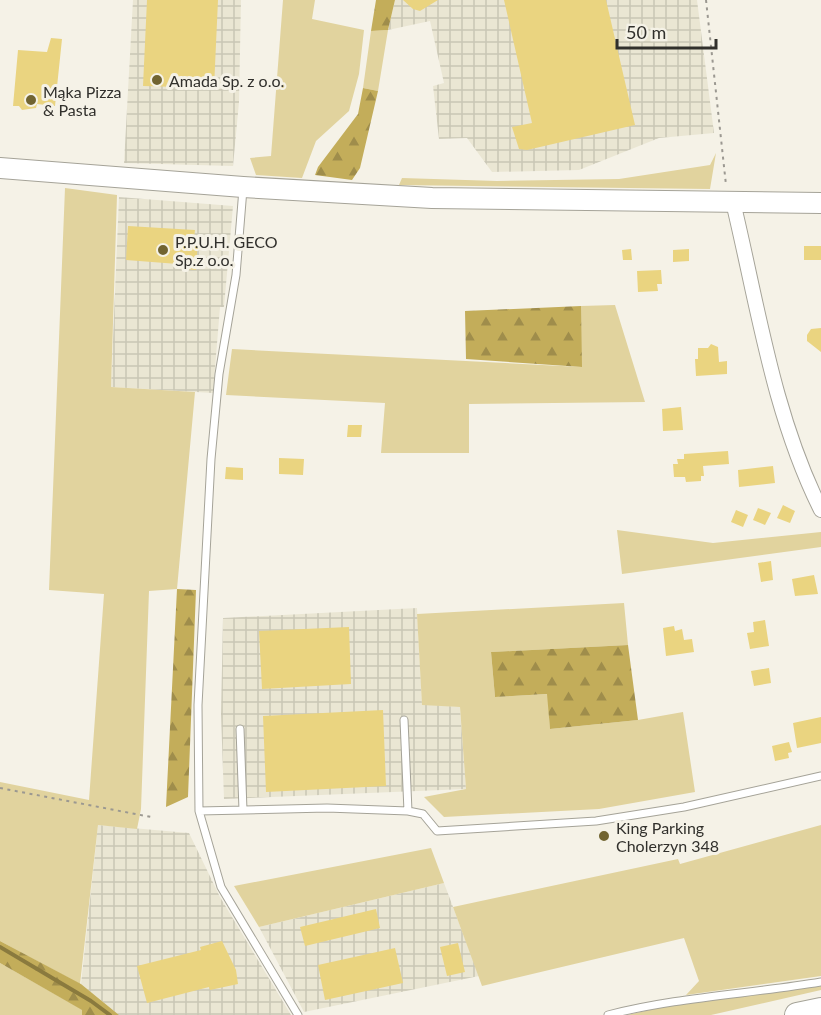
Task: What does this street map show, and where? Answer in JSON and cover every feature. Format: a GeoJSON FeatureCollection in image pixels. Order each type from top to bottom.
{"type":"FeatureCollection","features":[{"type":"Feature","properties":{"kind":"highway"},"geometry":{"type":"LineString","coordinates":[[796,1015],[821,1010]]}},
{"type":"Feature","properties":{"kind":"main road"},"geometry":{"type":"LineString","coordinates":[[0,168],[243,187],[432,198],[821,203]]}},
{"type":"Feature","properties":{"kind":"street"},"geometry":{"type":"LineString","coordinates":[[733,202],[774,384],[801,470],[821,510]]}},
{"type":"Feature","properties":{"kind":"lane"},"geometry":{"type":"LineString","coordinates":[[243,187],[236,274],[219,374],[211,459],[198,705],[199,811],[221,887],[298,1015]]}},
{"type":"Feature","properties":{"kind":"lane"},"geometry":{"type":"LineString","coordinates":[[404,720],[408,811]]}},
{"type":"Feature","properties":{"kind":"lane"},"geometry":{"type":"LineString","coordinates":[[240,729],[243,810]]}},
{"type":"Feature","properties":{"kind":"lane"},"geometry":{"type":"LineString","coordinates":[[199,811],[327,808],[408,811],[423,814],[437,831],[596,821],[684,807],[821,776]]}},
{"type":"Feature","properties":{"kind":"lane"},"geometry":{"type":"LineString","coordinates":[[608,1015],[671,1002],[752,994],[821,982]]}},
{"type":"Feature","properties":{"kind":"path"},"geometry":{"type":"LineString","coordinates":[[706,0],[726,191],[733,202]]}},
{"type":"Feature","properties":{"kind":"path"},"geometry":{"type":"LineString","coordinates":[[0,788],[151,817]]}},
{"type":"Feature","properties":{"kind":"shaded area"},"geometry":{"type":"Polygon","coordinates":[[[133,0],[241,0],[239,102],[233,166],[124,163],[133,0]]]}},
{"type":"Feature","properties":{"kind":"shaded area"},"geometry":{"type":"Polygon","coordinates":[[[283,0],[315,0],[312,19],[364,30],[359,74],[349,111],[316,141],[302,178],[256,175],[250,158],[271,156],[283,0]]]}},
{"type":"Feature","properties":{"kind":"shaded area"},"geometry":{"type":"Polygon","coordinates":[[[395,0],[697,0],[714,133],[659,138],[579,170],[492,172],[467,138],[439,139],[433,86],[444,83],[430,21],[388,30],[395,0]]]}},
{"type":"Feature","properties":{"kind":"shaded area"},"geometry":{"type":"Polygon","coordinates":[[[388,30],[378,91],[363,88],[371,31],[388,30]]]}},
{"type":"Feature","properties":{"kind":"shaded area"},"geometry":{"type":"Polygon","coordinates":[[[716,153],[710,189],[399,185],[402,178],[497,181],[619,179],[710,165],[716,153]]]}},
{"type":"Feature","properties":{"kind":"shaded area"},"geometry":{"type":"Polygon","coordinates":[[[65,188],[117,195],[111,387],[195,392],[177,589],[149,591],[141,809],[137,829],[98,825],[80,984],[0,941],[0,782],[89,800],[104,594],[49,590],[65,188]]]}},
{"type":"Feature","properties":{"kind":"shaded area"},"geometry":{"type":"Polygon","coordinates":[[[119,197],[233,206],[224,307],[220,307],[213,393],[111,387],[119,197]]]}},
{"type":"Feature","properties":{"kind":"shaded area"},"geometry":{"type":"Polygon","coordinates":[[[615,305],[645,402],[469,404],[469,453],[381,453],[385,403],[226,395],[232,349],[581,367],[581,306],[615,305]]]}},
{"type":"Feature","properties":{"kind":"shaded area"},"geometry":{"type":"Polygon","coordinates":[[[617,530],[713,543],[821,532],[821,547],[622,574],[617,530]]]}},
{"type":"Feature","properties":{"kind":"shaded area"},"geometry":{"type":"Polygon","coordinates":[[[624,603],[628,645],[491,652],[495,697],[548,694],[550,729],[638,720],[683,712],[695,792],[599,809],[444,817],[424,797],[466,789],[460,707],[422,705],[417,614],[624,603]]]}},
{"type":"Feature","properties":{"kind":"shaded area"},"geometry":{"type":"Polygon","coordinates":[[[417,608],[422,704],[460,707],[466,789],[224,799],[221,714],[223,618],[417,608]]]}},
{"type":"Feature","properties":{"kind":"shaded area"},"geometry":{"type":"Polygon","coordinates":[[[98,825],[189,833],[220,897],[291,1015],[119,1015],[81,984],[98,825]]]}},
{"type":"Feature","properties":{"kind":"shaded area"},"geometry":{"type":"Polygon","coordinates":[[[821,825],[821,976],[686,995],[699,981],[684,938],[482,986],[453,907],[678,859],[680,864],[821,825]]]}},
{"type":"Feature","properties":{"kind":"shaded area"},"geometry":{"type":"Polygon","coordinates":[[[431,848],[444,883],[259,927],[234,886],[431,848]]]}},
{"type":"Feature","properties":{"kind":"shaded area"},"geometry":{"type":"Polygon","coordinates":[[[444,883],[479,976],[304,1012],[259,927],[444,883]]]}},
{"type":"Feature","properties":{"kind":"shaded area"},"geometry":{"type":"Polygon","coordinates":[[[0,963],[83,1010],[82,1015],[0,1015],[0,963]]]}},
{"type":"Feature","properties":{"kind":"shaded area"},"geometry":{"type":"Polygon","coordinates":[[[821,986],[821,990],[711,1015],[627,1015],[672,1005],[821,986]]]}},
{"type":"Feature","properties":{"kind":"green space"},"geometry":{"type":"Polygon","coordinates":[[[376,0],[395,0],[388,30],[371,31],[376,0]]]}},
{"type":"Feature","properties":{"kind":"green space"},"geometry":{"type":"Polygon","coordinates":[[[363,88],[378,91],[360,168],[352,180],[315,175],[318,167],[358,114],[363,88]]]}},
{"type":"Feature","properties":{"kind":"green space"},"geometry":{"type":"Polygon","coordinates":[[[581,306],[582,367],[466,359],[465,311],[581,306]]]}},
{"type":"Feature","properties":{"kind":"green space"},"geometry":{"type":"Polygon","coordinates":[[[177,589],[196,590],[188,797],[166,807],[177,589]]]}},
{"type":"Feature","properties":{"kind":"green space"},"geometry":{"type":"Polygon","coordinates":[[[628,645],[638,720],[550,729],[547,694],[495,697],[491,652],[628,645]]]}},
{"type":"Feature","properties":{"kind":"green space"},"geometry":{"type":"Polygon","coordinates":[[[0,941],[81,984],[119,1015],[82,1015],[82,1010],[0,963],[0,941]]]}},
{"type":"Feature","properties":{"kind":"building"},"geometry":{"type":"Polygon","coordinates":[[[147,0],[218,0],[214,88],[143,86],[147,0]]]}},
{"type":"Feature","properties":{"kind":"building"},"geometry":{"type":"Polygon","coordinates":[[[403,0],[438,0],[420,11],[413,9],[403,0]]]}},
{"type":"Feature","properties":{"kind":"building"},"geometry":{"type":"Polygon","coordinates":[[[504,0],[606,0],[635,125],[527,150],[519,149],[512,127],[532,123],[504,0]]]}},
{"type":"Feature","properties":{"kind":"building"},"geometry":{"type":"Polygon","coordinates":[[[51,38],[62,39],[55,106],[37,104],[36,108],[22,110],[19,106],[13,106],[18,50],[47,52],[51,38]]]}},
{"type":"Feature","properties":{"kind":"building"},"geometry":{"type":"Polygon","coordinates":[[[128,226],[195,230],[194,238],[198,238],[196,270],[178,268],[178,264],[126,260],[128,226]]]}},
{"type":"Feature","properties":{"kind":"building"},"geometry":{"type":"Polygon","coordinates":[[[804,246],[821,246],[821,260],[804,260],[804,246]]]}},
{"type":"Feature","properties":{"kind":"building"},"geometry":{"type":"Polygon","coordinates":[[[631,249],[632,260],[623,260],[622,250],[631,249]]]}},
{"type":"Feature","properties":{"kind":"building"},"geometry":{"type":"Polygon","coordinates":[[[689,249],[689,261],[673,262],[673,250],[689,249]]]}},
{"type":"Feature","properties":{"kind":"building"},"geometry":{"type":"Polygon","coordinates":[[[661,270],[662,284],[657,284],[658,291],[638,292],[637,271],[661,270]]]}},
{"type":"Feature","properties":{"kind":"building"},"geometry":{"type":"Polygon","coordinates":[[[821,328],[821,352],[807,341],[807,335],[811,329],[821,328]]]}},
{"type":"Feature","properties":{"kind":"building"},"geometry":{"type":"Polygon","coordinates":[[[711,344],[718,347],[719,362],[727,361],[727,374],[696,376],[695,359],[698,359],[698,348],[708,348],[711,344]]]}},
{"type":"Feature","properties":{"kind":"building"},"geometry":{"type":"Polygon","coordinates":[[[681,407],[683,430],[663,431],[662,409],[681,407]]]}},
{"type":"Feature","properties":{"kind":"building"},"geometry":{"type":"Polygon","coordinates":[[[348,425],[362,425],[361,437],[347,437],[348,425]]]}},
{"type":"Feature","properties":{"kind":"building"},"geometry":{"type":"Polygon","coordinates":[[[728,451],[729,464],[703,466],[704,476],[701,476],[701,481],[686,482],[685,477],[674,477],[673,464],[678,464],[677,459],[684,459],[684,454],[728,451]]]}},
{"type":"Feature","properties":{"kind":"building"},"geometry":{"type":"Polygon","coordinates":[[[279,458],[304,459],[303,475],[279,474],[279,458]]]}},
{"type":"Feature","properties":{"kind":"building"},"geometry":{"type":"Polygon","coordinates":[[[773,466],[775,483],[739,487],[738,470],[773,466]]]}},
{"type":"Feature","properties":{"kind":"building"},"geometry":{"type":"Polygon","coordinates":[[[226,467],[243,468],[243,480],[225,479],[226,467]]]}},
{"type":"Feature","properties":{"kind":"building"},"geometry":{"type":"Polygon","coordinates":[[[783,505],[795,511],[790,523],[777,518],[783,505]]]}},
{"type":"Feature","properties":{"kind":"building"},"geometry":{"type":"Polygon","coordinates":[[[758,508],[771,513],[765,525],[753,520],[758,508]]]}},
{"type":"Feature","properties":{"kind":"building"},"geometry":{"type":"Polygon","coordinates":[[[736,510],[748,515],[743,527],[731,522],[736,510]]]}},
{"type":"Feature","properties":{"kind":"building"},"geometry":{"type":"Polygon","coordinates":[[[771,561],[773,580],[761,582],[758,563],[771,561]]]}},
{"type":"Feature","properties":{"kind":"building"},"geometry":{"type":"Polygon","coordinates":[[[814,575],[818,594],[795,596],[792,579],[814,575]]]}},
{"type":"Feature","properties":{"kind":"building"},"geometry":{"type":"Polygon","coordinates":[[[765,620],[769,646],[750,649],[747,633],[754,632],[753,622],[765,620]]]}},
{"type":"Feature","properties":{"kind":"building"},"geometry":{"type":"Polygon","coordinates":[[[674,626],[675,631],[682,629],[684,640],[692,639],[694,652],[666,656],[663,628],[674,626]]]}},
{"type":"Feature","properties":{"kind":"building"},"geometry":{"type":"Polygon","coordinates":[[[349,627],[351,684],[262,689],[259,631],[349,627]]]}},
{"type":"Feature","properties":{"kind":"building"},"geometry":{"type":"Polygon","coordinates":[[[769,668],[771,683],[754,686],[751,671],[769,668]]]}},
{"type":"Feature","properties":{"kind":"building"},"geometry":{"type":"Polygon","coordinates":[[[383,710],[386,786],[266,792],[263,716],[383,710]]]}},
{"type":"Feature","properties":{"kind":"building"},"geometry":{"type":"Polygon","coordinates":[[[821,717],[821,743],[797,748],[793,723],[821,717]]]}},
{"type":"Feature","properties":{"kind":"building"},"geometry":{"type":"Polygon","coordinates":[[[789,742],[792,752],[788,753],[789,758],[775,761],[772,746],[789,742]]]}},
{"type":"Feature","properties":{"kind":"building"},"geometry":{"type":"Polygon","coordinates":[[[376,909],[380,928],[305,946],[300,927],[376,909]]]}},
{"type":"Feature","properties":{"kind":"building"},"geometry":{"type":"Polygon","coordinates":[[[222,941],[236,970],[238,984],[210,990],[209,987],[147,1003],[137,966],[201,950],[200,947],[222,941]]]}},
{"type":"Feature","properties":{"kind":"building"},"geometry":{"type":"Polygon","coordinates":[[[458,943],[465,972],[447,976],[440,947],[458,943]]]}},
{"type":"Feature","properties":{"kind":"building"},"geometry":{"type":"Polygon","coordinates":[[[395,948],[403,983],[325,1000],[318,965],[395,948]]]}},
{"type":"Feature","properties":{"kind":"waterway"},"geometry":{"type":"LineString","coordinates":[[0,947],[91,1001],[110,1015]]}},
{"type":"Feature","properties":{"kind":"place","name":"Amada Sp. z o.o."},"geometry":{"type":"Point","coordinates":[157,80]}},
{"type":"Feature","properties":{"kind":"place","name":"Mąka Pizza & Pasta"},"geometry":{"type":"Point","coordinates":[31,100]}},
{"type":"Feature","properties":{"kind":"place","name":"P.P.U.H. GECO Sp.z o.o."},"geometry":{"type":"Point","coordinates":[163,250]}},
{"type":"Feature","properties":{"kind":"place","name":"King Parking Cholerzyn 348"},"geometry":{"type":"Point","coordinates":[604,836]}}]}
